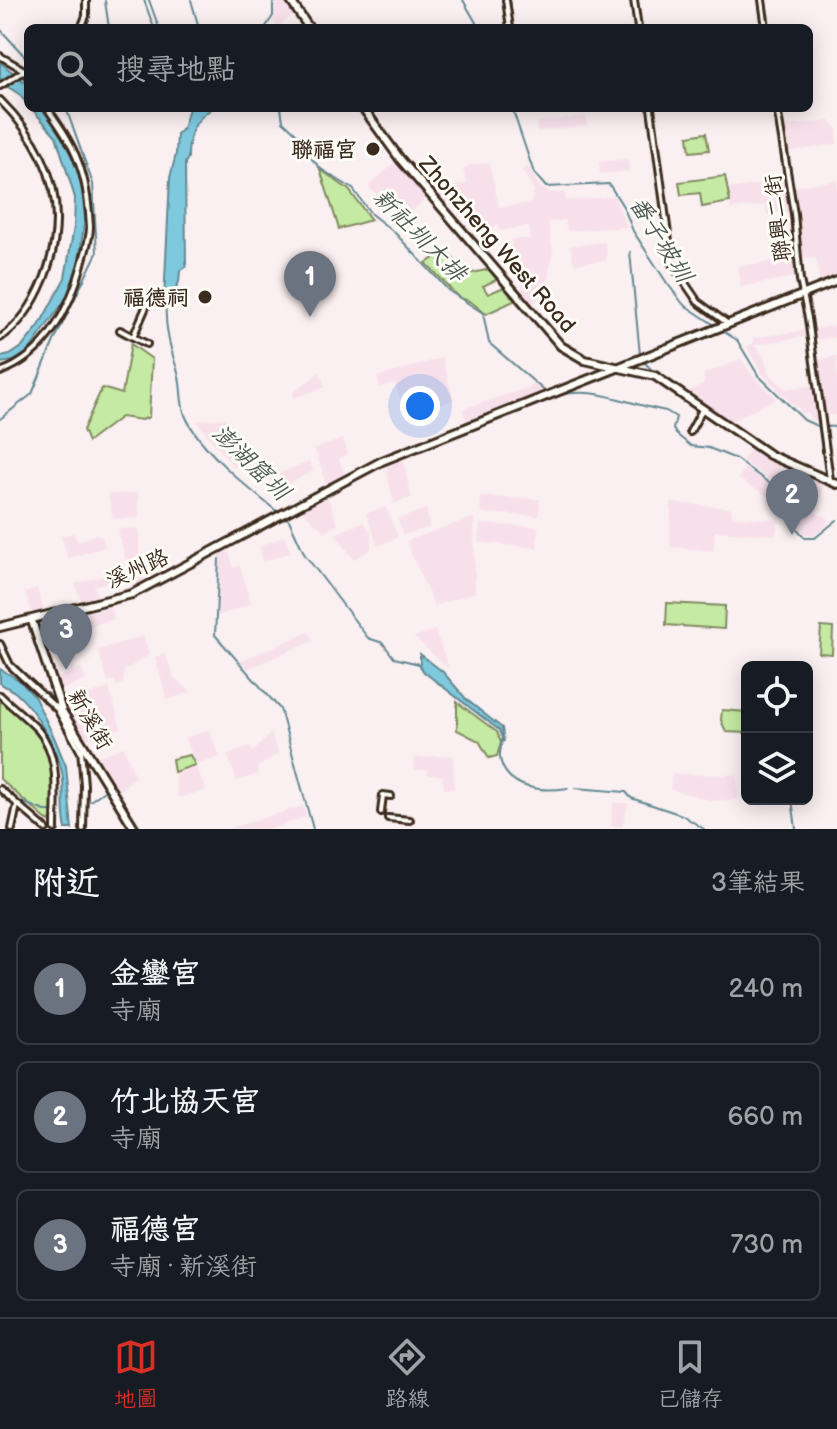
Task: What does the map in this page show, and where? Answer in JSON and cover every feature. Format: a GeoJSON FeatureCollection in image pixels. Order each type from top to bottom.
{"type":"FeatureCollection","features":[{"type":"Feature","properties":{"kind":"street"},"geometry":{"type":"LineString","coordinates":[[83,24],[86,0]]}},
{"type":"Feature","properties":{"kind":"street"},"geometry":{"type":"LineString","coordinates":[[290,0],[306,24]]}},
{"type":"Feature","properties":{"kind":"street"},"geometry":{"type":"LineString","coordinates":[[506,0],[509,24]]}},
{"type":"Feature","properties":{"kind":"street"},"geometry":{"type":"LineString","coordinates":[[634,0],[637,24]]}},
{"type":"Feature","properties":{"kind":"street"},"geometry":{"type":"LineString","coordinates":[[762,0],[765,24]]}},
{"type":"Feature","properties":{"kind":"street"},"geometry":{"type":"LineString","coordinates":[[0,56],[24,68]]}},
{"type":"Feature","properties":{"kind":"street"},"geometry":{"type":"LineString","coordinates":[[0,86],[24,70]]}},
{"type":"Feature","properties":{"kind":"street"},"geometry":{"type":"LineString","coordinates":[[0,100],[43,158],[54,191],[57,230],[39,291],[9,332],[0,338]]}},
{"type":"Feature","properties":{"kind":"street"},"geometry":{"type":"LineString","coordinates":[[0,372],[22,362],[44,343],[60,319],[76,287],[90,230],[83,176],[73,146],[50,112]]}},
{"type":"Feature","properties":{"kind":"street","name":"Zhonzheng West Road"},"geometry":{"type":"LineString","coordinates":[[366,112],[400,159],[554,340],[585,360],[655,376],[770,455],[834,483]]}},
{"type":"Feature","properties":{"kind":"street"},"geometry":{"type":"LineString","coordinates":[[652,112],[672,264],[698,302],[727,323]]}},
{"type":"Feature","properties":{"kind":"street","name":"聯興二街"},"geometry":{"type":"LineString","coordinates":[[778,112],[834,483]]}},
{"type":"Feature","properties":{"kind":"street"},"geometry":{"type":"LineString","coordinates":[[616,367],[837,281]]}},
{"type":"Feature","properties":{"kind":"street"},"geometry":{"type":"LineString","coordinates":[[133,337],[146,307]]}},
{"type":"Feature","properties":{"kind":"street"},"geometry":{"type":"LineString","coordinates":[[120,330],[147,344]]}},
{"type":"Feature","properties":{"kind":"street","name":"溪州路"},"geometry":{"type":"LineString","coordinates":[[0,627],[132,594],[382,461],[616,367]]}},
{"type":"Feature","properties":{"kind":"street"},"geometry":{"type":"LineString","coordinates":[[690,432],[703,408]]}},
{"type":"Feature","properties":{"kind":"street","name":"新溪街"},"geometry":{"type":"LineString","coordinates":[[32,621],[59,710],[135,829]]}},
{"type":"Feature","properties":{"kind":"street"},"geometry":{"type":"LineString","coordinates":[[0,644],[10,665],[59,710],[81,752]]}},
{"type":"Feature","properties":{"kind":"street"},"geometry":{"type":"LineString","coordinates":[[0,695],[38,730],[51,753],[56,786],[55,829]]}},
{"type":"Feature","properties":{"kind":"street"},"geometry":{"type":"LineString","coordinates":[[82,743],[83,829]]}},
{"type":"Feature","properties":{"kind":"street"},"geometry":{"type":"LineString","coordinates":[[0,789],[46,829]]}},
{"type":"Feature","properties":{"kind":"street"},"geometry":{"type":"LineString","coordinates":[[381,812],[383,795],[391,796]]}},
{"type":"Feature","properties":{"kind":"street"},"geometry":{"type":"LineString","coordinates":[[12,829],[17,805]]}},
{"type":"Feature","properties":{"kind":"street"},"geometry":{"type":"LineString","coordinates":[[388,818],[410,820]]}},
{"type":"Feature","properties":{"kind":"shaded area"},"geometry":{"type":"Polygon","coordinates":[[[275,0],[286,0],[295,14],[281,24],[274,22],[275,0]]]}},
{"type":"Feature","properties":{"kind":"shaded area"},"geometry":{"type":"Polygon","coordinates":[[[586,116],[587,125],[537,131],[536,122],[586,116]]]}},
{"type":"Feature","properties":{"kind":"shaded area"},"geometry":{"type":"Polygon","coordinates":[[[830,121],[837,128],[837,144],[787,152],[783,126],[830,121]]]}},
{"type":"Feature","properties":{"kind":"shaded area"},"geometry":{"type":"Polygon","coordinates":[[[628,159],[629,171],[600,174],[599,162],[628,159]]]}},
{"type":"Feature","properties":{"kind":"shaded area"},"geometry":{"type":"Polygon","coordinates":[[[397,161],[427,198],[402,219],[368,186],[397,161]]]}},
{"type":"Feature","properties":{"kind":"shaded area"},"geometry":{"type":"Polygon","coordinates":[[[489,163],[499,207],[531,203],[534,190],[522,170],[528,166],[540,187],[549,192],[565,193],[566,201],[614,196],[627,227],[567,231],[565,220],[548,222],[553,251],[548,278],[544,295],[531,304],[522,295],[524,283],[531,283],[531,277],[515,271],[511,239],[530,239],[529,226],[500,231],[498,223],[489,232],[460,196],[446,202],[439,195],[467,183],[463,170],[470,165],[489,163]]]}},
{"type":"Feature","properties":{"kind":"shaded area"},"geometry":{"type":"Polygon","coordinates":[[[786,180],[791,212],[767,214],[766,205],[731,209],[728,189],[786,180]]]}},
{"type":"Feature","properties":{"kind":"shaded area"},"geometry":{"type":"Polygon","coordinates":[[[837,180],[837,277],[820,284],[816,258],[801,259],[792,187],[837,180]]]}},
{"type":"Feature","properties":{"kind":"shaded area"},"geometry":{"type":"Polygon","coordinates":[[[605,242],[607,260],[574,264],[570,246],[605,242]]]}},
{"type":"Feature","properties":{"kind":"shaded area"},"geometry":{"type":"Polygon","coordinates":[[[797,259],[799,276],[741,287],[738,266],[797,259]]]}},
{"type":"Feature","properties":{"kind":"shaded area"},"geometry":{"type":"Polygon","coordinates":[[[837,325],[837,337],[814,340],[812,329],[837,325]]]}},
{"type":"Feature","properties":{"kind":"shaded area"},"geometry":{"type":"Polygon","coordinates":[[[807,330],[808,336],[754,345],[764,357],[769,374],[786,389],[816,385],[821,420],[811,420],[809,413],[800,413],[799,407],[794,406],[761,372],[747,347],[753,344],[753,338],[807,330]]]}},
{"type":"Feature","properties":{"kind":"shaded area"},"geometry":{"type":"Polygon","coordinates":[[[837,356],[837,415],[825,415],[817,360],[837,356]]]}},
{"type":"Feature","properties":{"kind":"shaded area"},"geometry":{"type":"Polygon","coordinates":[[[442,358],[454,400],[431,407],[426,391],[400,399],[395,383],[380,387],[377,377],[442,358]]]}},
{"type":"Feature","properties":{"kind":"shaded area"},"geometry":{"type":"Polygon","coordinates":[[[741,359],[776,399],[729,422],[689,391],[704,383],[704,374],[741,359]]]}},
{"type":"Feature","properties":{"kind":"shaded area"},"geometry":{"type":"Polygon","coordinates":[[[320,372],[325,387],[294,398],[293,393],[320,372]]]}},
{"type":"Feature","properties":{"kind":"shaded area"},"geometry":{"type":"Polygon","coordinates":[[[536,385],[545,391],[466,422],[463,409],[536,385]]]}},
{"type":"Feature","properties":{"kind":"shaded area"},"geometry":{"type":"Polygon","coordinates":[[[226,418],[233,449],[243,458],[234,467],[196,421],[226,418]]]}},
{"type":"Feature","properties":{"kind":"shaded area"},"geometry":{"type":"Polygon","coordinates":[[[343,439],[348,454],[339,459],[345,476],[327,486],[315,449],[343,439]]]}},
{"type":"Feature","properties":{"kind":"shaded area"},"geometry":{"type":"Polygon","coordinates":[[[750,449],[780,466],[779,486],[742,461],[750,449]]]}},
{"type":"Feature","properties":{"kind":"shaded area"},"geometry":{"type":"Polygon","coordinates":[[[403,457],[411,498],[394,503],[385,464],[403,457]]]}},
{"type":"Feature","properties":{"kind":"shaded area"},"geometry":{"type":"Polygon","coordinates":[[[309,461],[314,471],[276,490],[269,478],[309,461]]]}},
{"type":"Feature","properties":{"kind":"shaded area"},"geometry":{"type":"Polygon","coordinates":[[[745,468],[766,480],[781,496],[779,510],[768,496],[738,479],[745,468]]]}},
{"type":"Feature","properties":{"kind":"shaded area"},"geometry":{"type":"Polygon","coordinates":[[[786,471],[824,484],[816,514],[828,517],[826,526],[813,536],[805,534],[797,525],[801,510],[784,495],[786,471]]]}},
{"type":"Feature","properties":{"kind":"shaded area"},"geometry":{"type":"Polygon","coordinates":[[[138,493],[139,518],[113,519],[108,494],[138,493]]]}},
{"type":"Feature","properties":{"kind":"shaded area"},"geometry":{"type":"Polygon","coordinates":[[[327,496],[338,525],[324,531],[300,509],[327,496]]]}},
{"type":"Feature","properties":{"kind":"shaded area"},"geometry":{"type":"Polygon","coordinates":[[[480,497],[540,499],[539,516],[481,513],[480,497]]]}},
{"type":"Feature","properties":{"kind":"shaded area"},"geometry":{"type":"Polygon","coordinates":[[[671,503],[731,508],[732,517],[779,520],[776,535],[715,531],[713,551],[670,547],[671,503]]]}},
{"type":"Feature","properties":{"kind":"shaded area"},"geometry":{"type":"Polygon","coordinates":[[[386,507],[398,537],[378,546],[366,513],[386,507]]]}},
{"type":"Feature","properties":{"kind":"shaded area"},"geometry":{"type":"Polygon","coordinates":[[[426,509],[430,527],[403,535],[398,519],[426,509]]]}},
{"type":"Feature","properties":{"kind":"shaded area"},"geometry":{"type":"Polygon","coordinates":[[[474,517],[475,592],[434,606],[406,541],[474,517]]]}},
{"type":"Feature","properties":{"kind":"shaded area"},"geometry":{"type":"Polygon","coordinates":[[[363,522],[371,532],[371,550],[354,559],[335,534],[363,522]]]}},
{"type":"Feature","properties":{"kind":"shaded area"},"geometry":{"type":"Polygon","coordinates":[[[480,524],[538,527],[537,548],[479,542],[480,524]]]}},
{"type":"Feature","properties":{"kind":"shaded area"},"geometry":{"type":"Polygon","coordinates":[[[118,529],[139,529],[139,553],[145,585],[133,589],[118,529]]]}},
{"type":"Feature","properties":{"kind":"shaded area"},"geometry":{"type":"Polygon","coordinates":[[[73,533],[78,542],[96,534],[103,538],[105,547],[68,558],[61,536],[73,533]]]}},
{"type":"Feature","properties":{"kind":"shaded area"},"geometry":{"type":"Polygon","coordinates":[[[284,536],[291,552],[263,562],[260,546],[284,536]]]}},
{"type":"Feature","properties":{"kind":"shaded area"},"geometry":{"type":"Polygon","coordinates":[[[228,550],[234,568],[240,566],[251,604],[218,616],[220,552],[228,550]]]}},
{"type":"Feature","properties":{"kind":"shaded area"},"geometry":{"type":"Polygon","coordinates":[[[123,570],[125,577],[94,586],[98,599],[82,603],[75,584],[123,570]]]}},
{"type":"Feature","properties":{"kind":"shaded area"},"geometry":{"type":"Polygon","coordinates":[[[37,588],[44,612],[33,614],[25,593],[37,588]]]}},
{"type":"Feature","properties":{"kind":"shaded area"},"geometry":{"type":"Polygon","coordinates":[[[110,607],[114,619],[90,626],[86,613],[110,607]]]}},
{"type":"Feature","properties":{"kind":"shaded area"},"geometry":{"type":"Polygon","coordinates":[[[435,630],[449,669],[414,637],[435,630]]]}},
{"type":"Feature","properties":{"kind":"shaded area"},"geometry":{"type":"Polygon","coordinates":[[[309,632],[313,641],[247,669],[240,661],[309,632]]]}},
{"type":"Feature","properties":{"kind":"shaded area"},"geometry":{"type":"Polygon","coordinates":[[[143,636],[149,655],[124,671],[123,683],[116,686],[115,680],[108,682],[98,650],[143,636]]]}},
{"type":"Feature","properties":{"kind":"shaded area"},"geometry":{"type":"Polygon","coordinates":[[[165,654],[174,677],[191,692],[167,700],[155,657],[165,654]]]}},
{"type":"Feature","properties":{"kind":"shaded area"},"geometry":{"type":"Polygon","coordinates":[[[81,667],[86,680],[58,691],[55,679],[81,667]]]}},
{"type":"Feature","properties":{"kind":"shaded area"},"geometry":{"type":"Polygon","coordinates":[[[109,688],[121,728],[84,740],[63,704],[109,688]]]}},
{"type":"Feature","properties":{"kind":"shaded area"},"geometry":{"type":"Polygon","coordinates":[[[209,730],[220,757],[196,764],[185,738],[209,730]]]}},
{"type":"Feature","properties":{"kind":"shaded area"},"geometry":{"type":"Polygon","coordinates":[[[271,733],[278,753],[257,768],[258,774],[237,781],[227,755],[249,746],[253,752],[271,733]]]}},
{"type":"Feature","properties":{"kind":"shaded area"},"geometry":{"type":"Polygon","coordinates":[[[124,747],[135,777],[119,791],[96,757],[124,747]]]}},
{"type":"Feature","properties":{"kind":"shaded area"},"geometry":{"type":"Polygon","coordinates":[[[453,755],[454,789],[444,789],[442,775],[428,775],[428,770],[414,770],[414,758],[453,755]]]}},
{"type":"Feature","properties":{"kind":"shaded area"},"geometry":{"type":"Polygon","coordinates":[[[195,765],[206,790],[178,798],[174,772],[195,765]]]}},
{"type":"Feature","properties":{"kind":"shaded area"},"geometry":{"type":"Polygon","coordinates":[[[672,774],[737,775],[738,799],[712,801],[670,789],[672,774]]]}},
{"type":"Feature","properties":{"kind":"shaded area"},"geometry":{"type":"Polygon","coordinates":[[[613,803],[628,803],[622,827],[611,826],[613,803]]]}},
{"type":"Feature","properties":{"kind":"shaded area"},"geometry":{"type":"Polygon","coordinates":[[[303,806],[306,817],[270,829],[227,829],[303,806]]]}},
{"type":"Feature","properties":{"kind":"green space"},"geometry":{"type":"Polygon","coordinates":[[[706,133],[709,150],[690,152],[688,136],[706,133]]]}},
{"type":"Feature","properties":{"kind":"green space"},"geometry":{"type":"Polygon","coordinates":[[[320,169],[349,190],[371,220],[339,229],[320,169]]]}},
{"type":"Feature","properties":{"kind":"green space"},"geometry":{"type":"Polygon","coordinates":[[[725,176],[730,202],[702,207],[700,193],[681,195],[679,182],[725,176]]]}},
{"type":"Feature","properties":{"kind":"green space"},"geometry":{"type":"Polygon","coordinates":[[[446,251],[468,274],[490,269],[498,279],[483,286],[488,294],[504,287],[516,300],[486,314],[471,302],[458,297],[426,263],[446,251]]]}},
{"type":"Feature","properties":{"kind":"green space"},"geometry":{"type":"Polygon","coordinates":[[[131,344],[152,359],[149,417],[142,420],[121,417],[88,442],[83,430],[102,388],[122,394],[131,344]]]}},
{"type":"Feature","properties":{"kind":"green space"},"geometry":{"type":"Polygon","coordinates":[[[667,603],[725,606],[724,629],[666,625],[667,603]]]}},
{"type":"Feature","properties":{"kind":"green space"},"geometry":{"type":"Polygon","coordinates":[[[821,627],[833,628],[832,654],[819,653],[821,627]]]}},
{"type":"Feature","properties":{"kind":"green space"},"geometry":{"type":"Polygon","coordinates":[[[0,698],[37,733],[48,752],[54,795],[54,817],[49,822],[0,779],[0,698]]]}},
{"type":"Feature","properties":{"kind":"green space"},"geometry":{"type":"Polygon","coordinates":[[[457,702],[497,732],[501,743],[497,756],[489,758],[479,741],[457,730],[457,702]]]}},
{"type":"Feature","properties":{"kind":"green space"},"geometry":{"type":"Polygon","coordinates":[[[722,710],[741,712],[741,733],[726,732],[721,720],[722,710]]]}},
{"type":"Feature","properties":{"kind":"green space"},"geometry":{"type":"Polygon","coordinates":[[[190,755],[195,765],[174,772],[172,759],[190,755]]]}},
{"type":"Feature","properties":{"kind":"water"},"geometry":{"type":"Polygon","coordinates":[[[0,62],[24,82],[24,100],[19,94],[0,82],[0,62]]]}},
{"type":"Feature","properties":{"kind":"water"},"geometry":{"type":"Polygon","coordinates":[[[35,112],[47,112],[75,158],[85,218],[75,282],[28,352],[13,361],[0,363],[0,357],[22,347],[39,326],[65,278],[74,227],[75,198],[56,136],[35,112]]]}},
{"type":"Feature","properties":{"kind":"water"},"geometry":{"type":"Polygon","coordinates":[[[188,112],[208,112],[196,123],[189,143],[185,163],[186,267],[180,271],[179,282],[168,302],[164,300],[170,178],[177,134],[183,129],[188,112]]]}},
{"type":"Feature","properties":{"kind":"water"},"geometry":{"type":"Polygon","coordinates":[[[420,654],[443,672],[467,700],[502,728],[504,742],[499,730],[424,672],[420,666],[420,654]]]}},
{"type":"Feature","properties":{"kind":"water"},"geometry":{"type":"Polygon","coordinates":[[[0,669],[19,680],[34,696],[54,737],[66,766],[72,829],[66,829],[63,779],[52,745],[23,700],[0,683],[0,669]]]}},
{"type":"Feature","properties":{"kind":"waterway"},"geometry":{"type":"LineString","coordinates":[[144,0],[153,24]]}},
{"type":"Feature","properties":{"kind":"waterway"},"geometry":{"type":"LineString","coordinates":[[149,0],[158,24]]}},
{"type":"Feature","properties":{"kind":"waterway"},"geometry":{"type":"LineString","coordinates":[[191,0],[198,24]]}},
{"type":"Feature","properties":{"kind":"waterway","name":"澎湖窟圳"},"geometry":{"type":"LineString","coordinates":[[268,24],[273,16],[273,0]]}},
{"type":"Feature","properties":{"kind":"waterway","name":"番子坡圳"},"geometry":{"type":"LineString","coordinates":[[463,0],[477,24]]}},
{"type":"Feature","properties":{"kind":"waterway"},"geometry":{"type":"LineString","coordinates":[[105,1],[108,24]]}},
{"type":"Feature","properties":{"kind":"waterway"},"geometry":{"type":"LineString","coordinates":[[0,29],[24,56]]}},
{"type":"Feature","properties":{"kind":"waterway"},"geometry":{"type":"LineString","coordinates":[[0,419],[32,394],[97,253],[93,184],[67,112]]}},
{"type":"Feature","properties":{"kind":"waterway","name":"新社圳大排"},"geometry":{"type":"LineString","coordinates":[[282,112],[283,121],[299,136],[301,147],[321,169],[353,189],[371,214],[395,233],[449,291],[483,313],[489,343],[547,393]]}},
{"type":"Feature","properties":{"kind":"waterway","name":"番子坡圳"},"geometry":{"type":"LineString","coordinates":[[513,112],[534,173],[546,187],[609,184],[624,208],[633,231],[667,283],[683,304],[716,326]]}},
{"type":"Feature","properties":{"kind":"waterway"},"geometry":{"type":"LineString","coordinates":[[630,252],[640,355]]}},
{"type":"Feature","properties":{"kind":"waterway","name":"澎湖窟圳"},"geometry":{"type":"LineString","coordinates":[[166,300],[168,337],[185,415],[202,441],[226,468],[279,513]]}},
{"type":"Feature","properties":{"kind":"waterway","name":"番子坡圳"},"geometry":{"type":"LineString","coordinates":[[721,330],[737,340],[758,375],[804,420],[817,426],[837,427]]}},
{"type":"Feature","properties":{"kind":"waterway"},"geometry":{"type":"LineString","coordinates":[[643,361],[671,381]]}},
{"type":"Feature","properties":{"kind":"waterway","name":"新社圳大排"},"geometry":{"type":"LineString","coordinates":[[552,397],[596,394],[666,411],[676,417],[673,429],[676,434],[691,446],[709,448],[736,459],[780,491]]}},
{"type":"Feature","properties":{"kind":"waterway","name":"新社圳大排"},"geometry":{"type":"LineString","coordinates":[[785,499],[795,511],[795,526],[805,538],[815,538],[837,520]]}},
{"type":"Feature","properties":{"kind":"waterway","name":"澎湖窟圳"},"geometry":{"type":"LineString","coordinates":[[284,517],[289,520],[305,555],[368,638],[383,643],[394,658],[419,664]]}},
{"type":"Feature","properties":{"kind":"waterway"},"geometry":{"type":"LineString","coordinates":[[219,559],[215,635],[280,709],[313,829]]}},
{"type":"Feature","properties":{"kind":"waterway","name":"澎湖窟圳"},"geometry":{"type":"LineString","coordinates":[[502,739],[500,758],[504,769],[518,783],[537,789],[568,788]]}},
{"type":"Feature","properties":{"kind":"waterway","name":"澎湖窟圳"},"geometry":{"type":"LineString","coordinates":[[575,788],[626,792],[631,798],[682,815],[704,829]]}},
{"type":"Feature","properties":{"kind":"waterway"},"geometry":{"type":"LineString","coordinates":[[90,801],[107,789]]}},
{"type":"Feature","properties":{"kind":"waterway"},"geometry":{"type":"LineString","coordinates":[[19,801],[51,811],[52,824]]}},
{"type":"Feature","properties":{"kind":"waterway"},"geometry":{"type":"LineString","coordinates":[[87,804],[87,829]]}},
{"type":"Feature","properties":{"kind":"waterway"},"geometry":{"type":"LineString","coordinates":[[793,805],[796,829]]}},
{"type":"Feature","properties":{"kind":"place","name":"聯福宮"},"geometry":{"type":"Point","coordinates":[373,149]}},
{"type":"Feature","properties":{"kind":"place","name":"福德祠"},"geometry":{"type":"Point","coordinates":[205,297]}},
{"type":"Feature","properties":{"kind":"place","name":"金鑾宮"},"geometry":{"type":"Point","coordinates":[310,317]}},
{"type":"Feature","properties":{"kind":"place","name":"竹北協天宮"},"geometry":{"type":"Point","coordinates":[792,535]}},
{"type":"Feature","properties":{"kind":"place","name":"福德宮"},"geometry":{"type":"Point","coordinates":[66,670]}}]}
